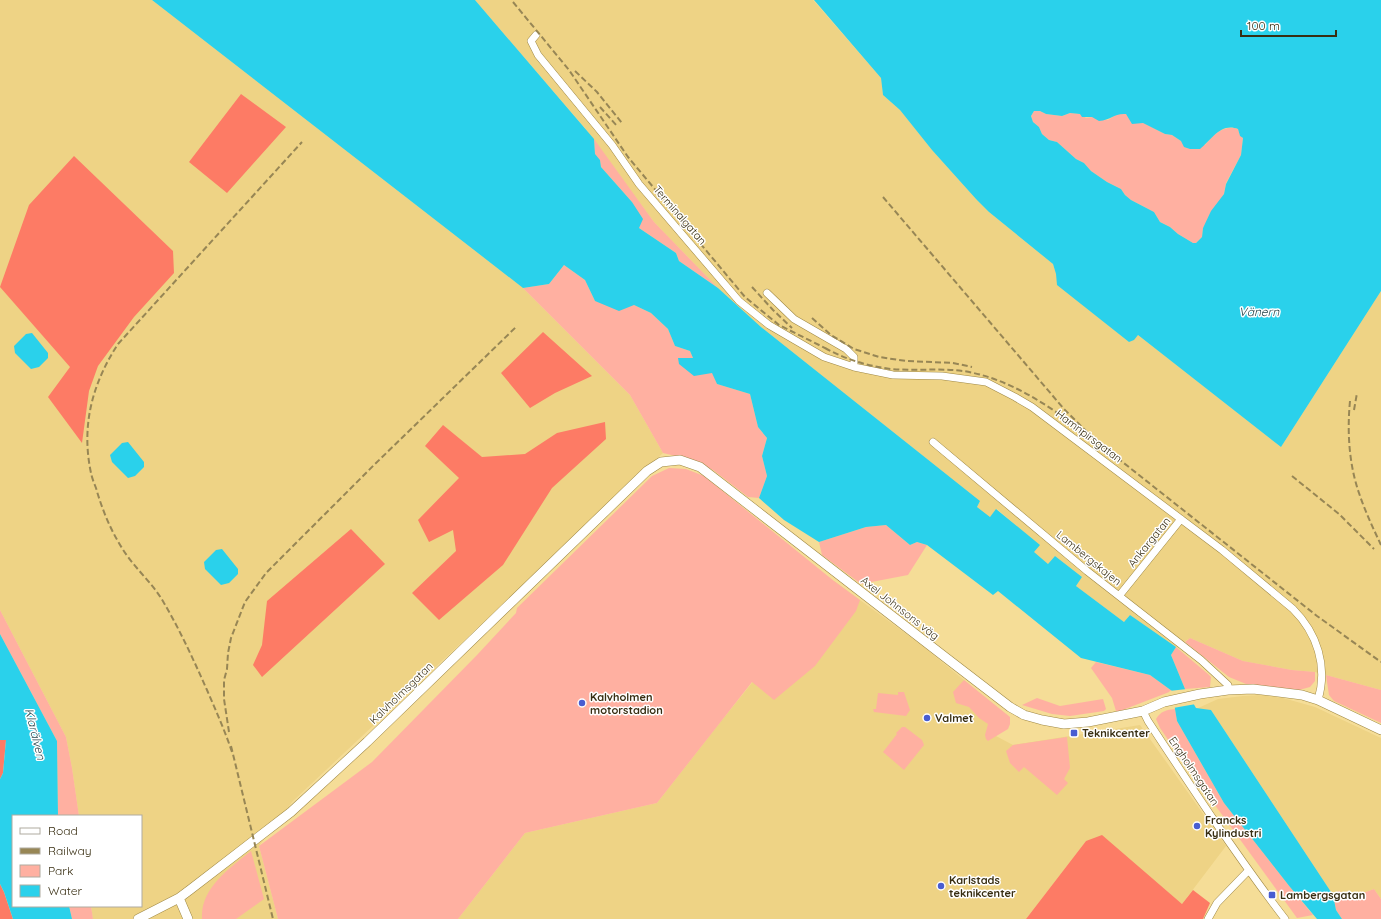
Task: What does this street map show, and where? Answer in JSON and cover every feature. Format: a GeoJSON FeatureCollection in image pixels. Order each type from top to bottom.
{"type":"FeatureCollection","features":[{"type":"Feature","properties":{"kind":"street","name":"Terminalgatan"},"geometry":{"type":"LineString","coordinates":[[536,35],[531,41],[538,55],[612,145],[639,184],[739,301],[769,325],[824,357],[854,367]]}},
{"type":"Feature","properties":{"kind":"street"},"geometry":{"type":"LineString","coordinates":[[767,293],[794,319],[846,349],[854,357],[854,367]]}},
{"type":"Feature","properties":{"kind":"street","name":"Hamnpirsgatan"},"geometry":{"type":"LineString","coordinates":[[854,367],[893,375],[942,376],[986,382],[1032,407],[1222,550],[1304,619],[1315,642],[1322,669],[1318,700]]}},
{"type":"Feature","properties":{"kind":"street","name":"Lambergskajen"},"geometry":{"type":"LineString","coordinates":[[933,442],[1087,571],[1200,660],[1228,685],[1228,690]]}},
{"type":"Feature","properties":{"kind":"street","name":"Axel Johnsons väg"},"geometry":{"type":"LineString","coordinates":[[661,462],[680,460],[700,467],[1010,707],[1024,715],[1064,724],[1088,722],[1143,711],[1164,702],[1228,690],[1253,689],[1302,695],[1318,700],[1381,730]]}},
{"type":"Feature","properties":{"kind":"street","name":"Kalvholmsgatan"},"geometry":{"type":"LineString","coordinates":[[138,919],[179,898],[218,870],[291,812],[367,742],[647,471],[661,462]]}},
{"type":"Feature","properties":{"kind":"street","name":"Ankargatan"},"geometry":{"type":"LineString","coordinates":[[1119,596],[1181,519]]}},
{"type":"Feature","properties":{"kind":"street","name":"Engholmsgatan"},"geometry":{"type":"LineString","coordinates":[[1143,711],[1157,735],[1248,871],[1285,919]]}},
{"type":"Feature","properties":{"kind":"street"},"geometry":{"type":"LineString","coordinates":[[1208,919],[1217,903],[1248,871]]}},
{"type":"Feature","properties":{"kind":"street"},"geometry":{"type":"LineString","coordinates":[[179,898],[188,919]]}},
{"type":"Feature","properties":{"kind":"shaded area"},"geometry":{"type":"Polygon","coordinates":[[[0,0],[152,0],[523,288],[630,395],[663,453],[292,802],[259,846],[278,919],[93,919],[91,907],[142,907],[142,815],[79,815],[66,737],[0,610],[0,0]]]}},
{"type":"Feature","properties":{"kind":"shaded area"},"geometry":{"type":"Polygon","coordinates":[[[475,0],[813,0],[881,78],[883,95],[900,110],[932,150],[976,199],[989,212],[1053,264],[1058,285],[1129,342],[1138,335],[1281,447],[1381,291],[1381,690],[1315,672],[1292,670],[1243,661],[1190,638],[1176,647],[1130,615],[1124,622],[1076,586],[1082,577],[1055,556],[1048,564],[1033,552],[1039,545],[997,509],[990,517],[977,507],[980,501],[761,327],[718,288],[654,222],[585,128],[475,0]]]}},
{"type":"Feature","properties":{"kind":"shaded area"},"geometry":{"type":"Polygon","coordinates":[[[241,94],[286,127],[227,193],[189,162],[241,94]]]}},
{"type":"Feature","properties":{"kind":"shaded area"},"geometry":{"type":"Polygon","coordinates":[[[74,156],[173,251],[174,273],[134,317],[98,366],[89,391],[82,443],[48,397],[70,367],[0,287],[29,205],[74,156]]]}},
{"type":"Feature","properties":{"kind":"shaded area"},"geometry":{"type":"Polygon","coordinates":[[[543,332],[592,376],[555,393],[530,408],[501,373],[543,332]]]}},
{"type":"Feature","properties":{"kind":"shaded area"},"geometry":{"type":"Polygon","coordinates":[[[605,422],[606,439],[552,488],[503,565],[439,620],[412,593],[456,551],[453,530],[429,542],[418,520],[459,478],[425,446],[443,425],[482,457],[525,454],[557,433],[605,422]]]}},
{"type":"Feature","properties":{"kind":"shaded area"},"geometry":{"type":"Polygon","coordinates":[[[351,529],[385,564],[262,677],[253,665],[262,645],[267,601],[351,529]]]}},
{"type":"Feature","properties":{"kind":"shaded area"},"geometry":{"type":"Polygon","coordinates":[[[834,581],[920,644],[1009,717],[996,736],[1013,745],[1140,725],[1226,846],[1182,904],[1133,863],[1086,841],[1026,919],[458,919],[525,833],[657,803],[834,581]]]}},
{"type":"Feature","properties":{"kind":"shaded area"},"geometry":{"type":"Polygon","coordinates":[[[1262,695],[1283,698],[1315,707],[1381,738],[1381,899],[1374,889],[1352,897],[1339,891],[1333,895],[1211,710],[1196,709],[1218,699],[1262,695]]]}},
{"type":"Feature","properties":{"kind":"shaded area"},"geometry":{"type":"Polygon","coordinates":[[[0,740],[6,740],[3,773],[0,779],[0,740]]]}},
{"type":"Feature","properties":{"kind":"shaded area"},"geometry":{"type":"Polygon","coordinates":[[[1102,835],[1182,904],[1193,890],[1210,903],[1203,919],[1026,919],[1086,841],[1102,835]]]}},
{"type":"Feature","properties":{"kind":"shaded area"},"geometry":{"type":"Polygon","coordinates":[[[0,884],[4,892],[13,919],[0,919],[0,884]]]}},
{"type":"Feature","properties":{"kind":"green space"},"geometry":{"type":"Polygon","coordinates":[[[1034,111],[1062,116],[1070,113],[1081,114],[1086,118],[1092,117],[1108,120],[1117,114],[1126,114],[1165,134],[1172,135],[1181,141],[1205,145],[1219,131],[1228,128],[1238,129],[1240,136],[1243,138],[1241,155],[1226,183],[1224,194],[1203,228],[1202,237],[1196,243],[1193,243],[1160,222],[1154,212],[1131,200],[1121,189],[1107,182],[1091,171],[1084,163],[1076,159],[1057,142],[1049,140],[1042,134],[1039,127],[1033,122],[1031,116],[1034,111]]]}},
{"type":"Feature","properties":{"kind":"green space"},"geometry":{"type":"Polygon","coordinates":[[[594,139],[654,222],[718,288],[679,261],[676,253],[639,228],[632,202],[601,167],[600,160],[595,155],[594,139]]]}},
{"type":"Feature","properties":{"kind":"green space"},"geometry":{"type":"Polygon","coordinates":[[[564,265],[585,280],[595,301],[634,305],[651,313],[668,329],[675,346],[690,351],[693,358],[678,358],[713,373],[717,384],[750,394],[758,427],[767,438],[762,456],[767,476],[759,498],[748,497],[713,470],[692,460],[663,453],[630,395],[523,288],[549,284],[564,265]]]}},
{"type":"Feature","properties":{"kind":"green space","name":"Kalvholmen motorstadion"},"geometry":{"type":"Polygon","coordinates":[[[669,468],[686,469],[704,476],[834,581],[860,600],[856,611],[815,666],[774,700],[752,682],[657,803],[525,833],[458,919],[278,919],[259,846],[372,762],[477,655],[516,613],[517,608],[652,476],[669,468]]]}},
{"type":"Feature","properties":{"kind":"green space"},"geometry":{"type":"Polygon","coordinates":[[[886,525],[910,545],[917,542],[927,545],[908,575],[861,584],[822,555],[819,542],[866,527],[886,525]]]}},
{"type":"Feature","properties":{"kind":"green space"},"geometry":{"type":"Polygon","coordinates":[[[0,610],[66,737],[79,815],[58,815],[57,741],[0,634],[0,610]]]}},
{"type":"Feature","properties":{"kind":"green space"},"geometry":{"type":"Polygon","coordinates":[[[1190,638],[1243,661],[1292,670],[1315,672],[1315,681],[1310,687],[1299,690],[1246,684],[1229,677],[1185,642],[1190,638]]]}},
{"type":"Feature","properties":{"kind":"green space"},"geometry":{"type":"Polygon","coordinates":[[[1176,647],[1211,677],[1210,687],[1185,689],[1171,655],[1176,647]]]}},
{"type":"Feature","properties":{"kind":"green space"},"geometry":{"type":"Polygon","coordinates":[[[1096,662],[1150,675],[1172,691],[1120,711],[1116,711],[1112,698],[1091,668],[1096,662]]]}},
{"type":"Feature","properties":{"kind":"green space"},"geometry":{"type":"Polygon","coordinates":[[[1326,675],[1381,690],[1381,723],[1334,701],[1329,695],[1326,675]]]}},
{"type":"Feature","properties":{"kind":"green space"},"geometry":{"type":"Polygon","coordinates":[[[964,680],[1010,717],[1008,729],[988,741],[986,739],[985,735],[988,724],[979,718],[969,707],[956,703],[953,692],[964,680]]]}},
{"type":"Feature","properties":{"kind":"green space"},"geometry":{"type":"Polygon","coordinates":[[[898,692],[904,692],[910,710],[906,716],[874,712],[873,709],[876,709],[878,693],[898,695],[898,692]]]}},
{"type":"Feature","properties":{"kind":"green space"},"geometry":{"type":"Polygon","coordinates":[[[1037,698],[1060,706],[1103,699],[1106,709],[1104,711],[1070,716],[1052,714],[1022,705],[1037,698]]]}},
{"type":"Feature","properties":{"kind":"green space"},"geometry":{"type":"Polygon","coordinates":[[[1175,709],[1177,721],[1224,803],[1313,915],[1297,918],[1160,728],[1156,719],[1158,716],[1164,711],[1175,709]]]}},
{"type":"Feature","properties":{"kind":"green space"},"geometry":{"type":"Polygon","coordinates":[[[902,727],[905,727],[922,740],[924,745],[904,770],[883,752],[902,727]]]}},
{"type":"Feature","properties":{"kind":"green space"},"geometry":{"type":"Polygon","coordinates":[[[1067,737],[1070,768],[1064,779],[1068,783],[1057,795],[1024,767],[1019,772],[1010,763],[1006,751],[1013,745],[1067,737]]]}},
{"type":"Feature","properties":{"kind":"green space"},"geometry":{"type":"Polygon","coordinates":[[[251,851],[264,899],[236,919],[202,919],[203,908],[211,888],[234,864],[251,851]]]}},
{"type":"Feature","properties":{"kind":"green space"},"geometry":{"type":"Polygon","coordinates":[[[1374,889],[1381,899],[1381,919],[1342,919],[1336,910],[1333,895],[1339,891],[1352,897],[1374,889]]]}},
{"type":"Feature","properties":{"kind":"green space"},"geometry":{"type":"Polygon","coordinates":[[[69,907],[91,907],[93,919],[72,919],[69,907]]]}},
{"type":"Feature","properties":{"kind":"water"},"geometry":{"type":"Polygon","coordinates":[[[152,0],[475,0],[594,139],[595,154],[600,160],[601,167],[632,202],[643,219],[639,228],[676,253],[679,261],[718,288],[761,327],[980,501],[977,507],[990,517],[996,509],[1040,545],[1034,552],[1048,564],[1055,556],[1082,577],[1076,586],[1124,622],[1130,615],[1176,647],[1171,655],[1185,689],[1196,708],[1211,710],[1333,895],[1336,910],[1342,919],[1317,919],[1224,803],[1177,721],[1172,691],[1150,675],[1081,658],[998,591],[993,595],[927,545],[917,542],[910,545],[886,525],[866,527],[819,542],[784,520],[759,498],[767,476],[762,456],[767,438],[758,427],[750,394],[717,384],[712,373],[694,376],[679,364],[678,358],[693,358],[690,351],[675,346],[668,329],[651,313],[634,305],[619,311],[595,301],[585,280],[564,265],[549,284],[523,288],[152,0]]]}},
{"type":"Feature","properties":{"kind":"water","name":"Vänern"},"geometry":{"type":"Polygon","coordinates":[[[814,0],[1381,0],[1381,291],[1281,447],[1138,335],[1134,340],[1129,342],[1057,285],[1053,264],[989,212],[976,199],[932,150],[900,110],[883,95],[881,78],[814,0]],[[1034,111],[1031,116],[1033,122],[1039,127],[1042,134],[1049,140],[1057,142],[1076,159],[1084,163],[1091,171],[1107,182],[1121,189],[1131,200],[1154,212],[1160,222],[1193,243],[1196,243],[1202,237],[1203,228],[1211,211],[1224,194],[1226,184],[1241,155],[1243,138],[1240,136],[1238,129],[1232,127],[1221,130],[1200,149],[1190,149],[1184,147],[1181,141],[1172,135],[1165,134],[1143,123],[1132,124],[1126,114],[1099,121],[1092,117],[1082,117],[1080,114],[1070,113],[1062,116],[1046,114],[1040,111],[1034,111]]]}},
{"type":"Feature","properties":{"kind":"water"},"geometry":{"type":"Polygon","coordinates":[[[32,333],[48,353],[48,358],[39,367],[31,369],[15,353],[14,346],[26,334],[32,333]]]}},
{"type":"Feature","properties":{"kind":"water"},"geometry":{"type":"Polygon","coordinates":[[[128,442],[144,462],[144,467],[135,476],[128,478],[112,462],[110,455],[122,443],[128,442]]]}},
{"type":"Feature","properties":{"kind":"water"},"geometry":{"type":"Polygon","coordinates":[[[222,549],[238,569],[238,574],[229,583],[221,585],[205,569],[204,562],[216,550],[222,549]]]}},
{"type":"Feature","properties":{"kind":"water","name":"Klarälven"},"geometry":{"type":"Polygon","coordinates":[[[0,634],[57,741],[58,815],[12,815],[12,907],[69,907],[72,919],[13,919],[0,884],[0,779],[3,773],[6,740],[0,740],[0,634]]]}},
{"type":"Feature","properties":{"kind":"pier"},"geometry":{"type":"Polygon","coordinates":[[[1187,689],[1196,704],[1173,708],[1169,691],[1187,689]]]}},
{"type":"Feature","properties":{"kind":"railway"},"geometry":{"type":"LineString","coordinates":[[513,2],[569,70],[628,157],[745,297],[779,325],[829,350]]}},
{"type":"Feature","properties":{"kind":"railway"},"geometry":{"type":"LineString","coordinates":[[575,71],[597,92],[622,123]]}},
{"type":"Feature","properties":{"kind":"railway"},"geometry":{"type":"LineString","coordinates":[[600,107],[617,126]]}},
{"type":"Feature","properties":{"kind":"railway"},"geometry":{"type":"LineString","coordinates":[[232,752],[207,690],[176,625],[160,596],[122,548],[107,519],[92,479],[88,456],[88,422],[95,390],[101,374],[118,344],[302,142]]}},
{"type":"Feature","properties":{"kind":"railway"},"geometry":{"type":"LineString","coordinates":[[883,197],[1064,409],[1096,441],[1317,616],[1381,662]]}},
{"type":"Feature","properties":{"kind":"railway"},"geometry":{"type":"LineString","coordinates":[[752,287],[792,328]]}},
{"type":"Feature","properties":{"kind":"railway"},"geometry":{"type":"LineString","coordinates":[[812,318],[831,335],[854,349],[879,357],[906,361],[953,363],[972,367]]}},
{"type":"Feature","properties":{"kind":"railway"},"geometry":{"type":"LineString","coordinates":[[229,732],[224,699],[224,680],[231,638],[245,602],[266,573],[374,465],[516,327]]}},
{"type":"Feature","properties":{"kind":"railway"},"geometry":{"type":"LineString","coordinates":[[825,348],[848,359],[882,368],[900,370],[963,371],[992,378],[1034,398],[1072,423]]}},
{"type":"Feature","properties":{"kind":"railway"},"geometry":{"type":"LineString","coordinates":[[1354,410],[1357,393]]}},
{"type":"Feature","properties":{"kind":"railway"},"geometry":{"type":"LineString","coordinates":[[1350,401],[1349,436],[1353,471],[1361,500],[1381,545]]}},
{"type":"Feature","properties":{"kind":"railway"},"geometry":{"type":"LineString","coordinates":[[1292,476],[1339,514],[1374,549]]}},
{"type":"Feature","properties":{"kind":"railway"},"geometry":{"type":"LineString","coordinates":[[231,746],[273,919]]}},
{"type":"Feature","properties":{"kind":"place","name":"Kalvholmen motorstadion"},"geometry":{"type":"Point","coordinates":[582,703]}},
{"type":"Feature","properties":{"kind":"place","name":"Valmet"},"geometry":{"type":"Point","coordinates":[927,718]}},
{"type":"Feature","properties":{"kind":"place","name":"Teknikcenter"},"geometry":{"type":"Point","coordinates":[1074,733]}},
{"type":"Feature","properties":{"kind":"place","name":"Francks Kylindustri"},"geometry":{"type":"Point","coordinates":[1197,826]}},
{"type":"Feature","properties":{"kind":"place","name":"Karlstads teknikcenter"},"geometry":{"type":"Point","coordinates":[941,886]}},
{"type":"Feature","properties":{"kind":"place","name":"Lambergsgatan"},"geometry":{"type":"Point","coordinates":[1272,895]}}]}
